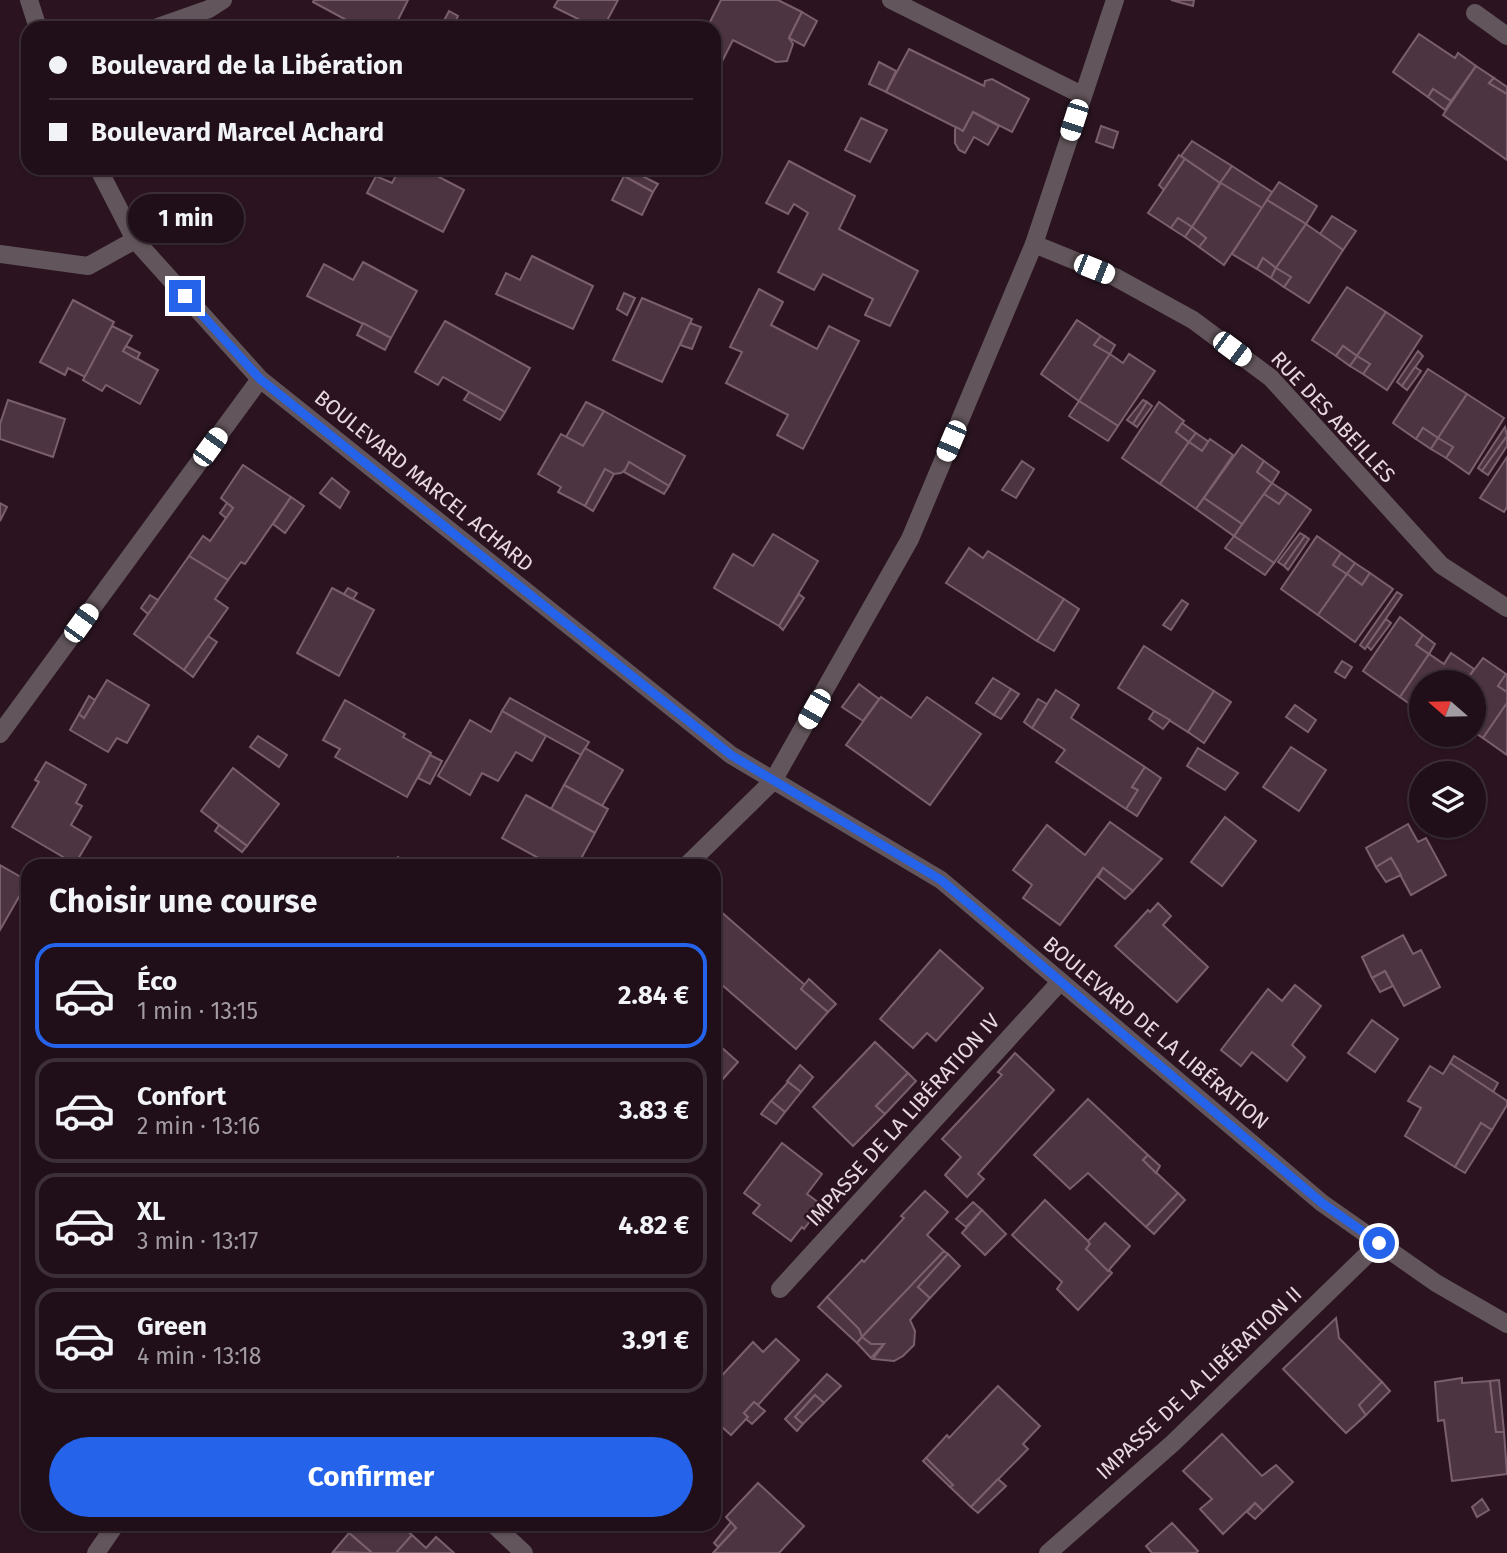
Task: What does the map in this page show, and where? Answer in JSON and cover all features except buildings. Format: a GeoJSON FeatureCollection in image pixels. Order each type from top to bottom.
{"type":"FeatureCollection","features":[{"type":"Feature","properties":{"kind":"street"},"geometry":{"type":"LineString","coordinates":[[29,0],[36,21]]}},
{"type":"Feature","properties":{"kind":"street"},"geometry":{"type":"LineString","coordinates":[[175,21],[209,9],[223,0]]}},
{"type":"Feature","properties":{"kind":"street"},"geometry":{"type":"LineString","coordinates":[[891,0],[1082,96]]}},
{"type":"Feature","properties":{"kind":"street"},"geometry":{"type":"LineString","coordinates":[[693,859],[773,781],[910,539],[1034,244],[1115,0]]}},
{"type":"Feature","properties":{"kind":"street"},"geometry":{"type":"LineString","coordinates":[[1475,13],[1507,36]]}},
{"type":"Feature","properties":{"kind":"street","name":"BOULEVARD MARCEL ACHARD"},"geometry":{"type":"LineString","coordinates":[[102,175],[135,240],[260,379],[731,755],[773,781]]}},
{"type":"Feature","properties":{"kind":"street"},"geometry":{"type":"LineString","coordinates":[[0,254],[88,266],[135,240]]}},
{"type":"Feature","properties":{"kind":"street","name":"RUE DES ABEILLES"},"geometry":{"type":"LineString","coordinates":[[1034,244],[1115,277],[1194,320],[1271,378],[1441,565],[1507,608]]}},
{"type":"Feature","properties":{"kind":"street"},"geometry":{"type":"LineString","coordinates":[[0,734],[260,379]]}},
{"type":"Feature","properties":{"kind":"street","name":"BOULEVARD DE LA LIBÉRATION"},"geometry":{"type":"LineString","coordinates":[[773,781],[941,880],[1322,1203],[1436,1283],[1507,1324]]}},
{"type":"Feature","properties":{"kind":"street","name":"IMPASSE DE LA LIBÉRATION IV"},"geometry":{"type":"LineString","coordinates":[[780,1289],[1059,982]]}},
{"type":"Feature","properties":{"kind":"street","name":"IMPASSE DE LA LIBÉRATION II"},"geometry":{"type":"LineString","coordinates":[[1048,1553],[1173,1443],[1379,1243]]}},
{"type":"Feature","properties":{"kind":"street"},"geometry":{"type":"LineString","coordinates":[[96,1553],[111,1531]]}},
{"type":"Feature","properties":{"kind":"street"},"geometry":{"type":"LineString","coordinates":[[500,1531],[524,1553]]}},
{"type":"Feature","properties":{"kind":"route"},"geometry":{"type":"LineString","coordinates":[[185,296],[260,379],[731,755],[941,880],[1322,1203],[1379,1243]]}}]}
